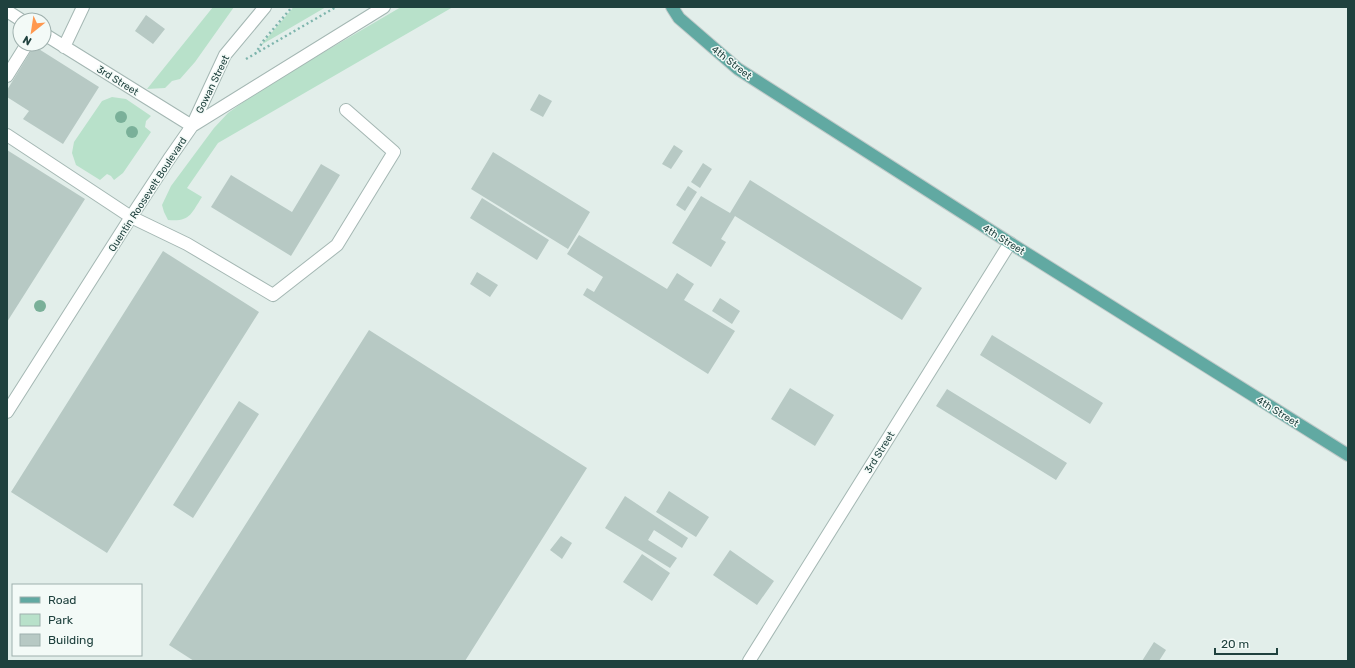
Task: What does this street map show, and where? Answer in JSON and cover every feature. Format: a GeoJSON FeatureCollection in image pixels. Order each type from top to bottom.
{"type":"FeatureCollection","features":[{"type":"Feature","properties":{"kind":"main road","name":"4th Street"},"geometry":{"type":"LineString","coordinates":[[672,7],[679,18],[738,69],[1010,243],[1348,455]]}},
{"type":"Feature","properties":{"kind":"street"},"geometry":{"type":"LineString","coordinates":[[64,47],[83,7]]}},
{"type":"Feature","properties":{"kind":"street","name":"Gowan Street"},"geometry":{"type":"LineString","coordinates":[[192,126],[225,55],[265,7]]}},
{"type":"Feature","properties":{"kind":"street","name":"Quentin Roosevelt Boulevard"},"geometry":{"type":"LineString","coordinates":[[7,412],[131,217],[192,126],[384,7]]}},
{"type":"Feature","properties":{"kind":"street","name":"3rd Street"},"geometry":{"type":"LineString","coordinates":[[52,39],[192,126]]}},
{"type":"Feature","properties":{"kind":"street"},"geometry":{"type":"LineString","coordinates":[[7,76],[22,52]]}},
{"type":"Feature","properties":{"kind":"street"},"geometry":{"type":"LineString","coordinates":[[7,135],[131,217],[187,244],[273,295],[337,245],[394,152],[346,110]]}},
{"type":"Feature","properties":{"kind":"street","name":"3rd Street"},"geometry":{"type":"LineString","coordinates":[[749,661],[1010,243]]}},
{"type":"Feature","properties":{"kind":"path"},"geometry":{"type":"LineString","coordinates":[[255,54],[264,40],[292,7]]}},
{"type":"Feature","properties":{"kind":"path"},"geometry":{"type":"LineString","coordinates":[[246,59],[336,7]]}},
{"type":"Feature","properties":{"kind":"green space"},"geometry":{"type":"Polygon","coordinates":[[[213,7],[234,7],[195,62],[180,79],[172,81],[165,88],[147,89],[213,7]]]}},
{"type":"Feature","properties":{"kind":"green space"},"geometry":{"type":"Polygon","coordinates":[[[293,7],[326,7],[261,45],[292,9],[293,7]]]}},
{"type":"Feature","properties":{"kind":"green space"},"geometry":{"type":"Polygon","coordinates":[[[401,7],[453,7],[218,143],[187,188],[202,197],[195,208],[186,218],[181,220],[168,220],[162,205],[171,186],[214,128],[228,113],[266,86],[401,7]]]}},
{"type":"Feature","properties":{"kind":"green space"},"geometry":{"type":"Polygon","coordinates":[[[112,97],[126,99],[151,116],[146,121],[145,127],[151,132],[123,173],[114,180],[107,174],[100,180],[76,165],[72,153],[74,142],[102,101],[112,97]]]}},
{"type":"Feature","properties":{"kind":"building"},"geometry":{"type":"Polygon","coordinates":[[[146,15],[165,29],[153,44],[135,31],[146,15]]]}},
{"type":"Feature","properties":{"kind":"building"},"geometry":{"type":"Polygon","coordinates":[[[30,52],[44,52],[99,87],[63,144],[23,119],[29,111],[7,97],[7,90],[30,52]]]}},
{"type":"Feature","properties":{"kind":"building"},"geometry":{"type":"Polygon","coordinates":[[[539,94],[552,101],[543,117],[530,110],[539,94]]]}},
{"type":"Feature","properties":{"kind":"building"},"geometry":{"type":"Polygon","coordinates":[[[674,145],[683,151],[671,169],[662,164],[674,145]]]}},
{"type":"Feature","properties":{"kind":"building"},"geometry":{"type":"Polygon","coordinates":[[[7,150],[85,199],[7,322],[7,150]]]}},
{"type":"Feature","properties":{"kind":"building"},"geometry":{"type":"Polygon","coordinates":[[[493,152],[590,212],[568,249],[471,189],[493,152]]]}},
{"type":"Feature","properties":{"kind":"building"},"geometry":{"type":"Polygon","coordinates":[[[703,163],[712,169],[700,188],[691,182],[703,163]]]}},
{"type":"Feature","properties":{"kind":"building"},"geometry":{"type":"Polygon","coordinates":[[[321,164],[340,175],[291,256],[211,207],[231,175],[292,212],[321,164]]]}},
{"type":"Feature","properties":{"kind":"building"},"geometry":{"type":"Polygon","coordinates":[[[750,180],[922,288],[902,320],[735,216],[721,239],[726,242],[711,267],[672,243],[701,196],[730,213],[750,180]]]}},
{"type":"Feature","properties":{"kind":"building"},"geometry":{"type":"Polygon","coordinates":[[[688,186],[697,192],[685,211],[676,205],[688,186]]]}},
{"type":"Feature","properties":{"kind":"building"},"geometry":{"type":"Polygon","coordinates":[[[482,198],[549,240],[537,260],[470,218],[482,198]]]}},
{"type":"Feature","properties":{"kind":"building"},"geometry":{"type":"Polygon","coordinates":[[[579,235],[667,289],[677,273],[694,284],[684,300],[735,331],[708,374],[583,295],[587,288],[594,292],[603,277],[567,254],[579,235]]]}},
{"type":"Feature","properties":{"kind":"building"},"geometry":{"type":"Polygon","coordinates":[[[163,251],[259,312],[107,553],[11,492],[163,251]]]}},
{"type":"Feature","properties":{"kind":"building"},"geometry":{"type":"Polygon","coordinates":[[[477,272],[498,285],[490,297],[470,284],[477,272]]]}},
{"type":"Feature","properties":{"kind":"building"},"geometry":{"type":"Polygon","coordinates":[[[720,298],[740,311],[732,324],[712,311],[720,298]]]}},
{"type":"Feature","properties":{"kind":"building"},"geometry":{"type":"Polygon","coordinates":[[[369,330],[587,468],[465,661],[194,661],[169,645],[369,330]]]}},
{"type":"Feature","properties":{"kind":"building"},"geometry":{"type":"Polygon","coordinates":[[[992,335],[1103,403],[1090,424],[980,355],[992,335]]]}},
{"type":"Feature","properties":{"kind":"building"},"geometry":{"type":"Polygon","coordinates":[[[790,388],[834,415],[815,446],[771,419],[790,388]]]}},
{"type":"Feature","properties":{"kind":"building"},"geometry":{"type":"Polygon","coordinates":[[[947,389],[1067,463],[1056,480],[936,406],[947,389]]]}},
{"type":"Feature","properties":{"kind":"building"},"geometry":{"type":"Polygon","coordinates":[[[239,401],[259,414],[193,518],[173,505],[239,401]]]}},
{"type":"Feature","properties":{"kind":"building"},"geometry":{"type":"Polygon","coordinates":[[[669,491],[709,517],[696,537],[656,512],[669,491]]]}},
{"type":"Feature","properties":{"kind":"building"},"geometry":{"type":"Polygon","coordinates":[[[625,496],[688,538],[682,548],[654,530],[648,540],[677,558],[670,568],[605,528],[625,496]]]}},
{"type":"Feature","properties":{"kind":"building"},"geometry":{"type":"Polygon","coordinates":[[[561,536],[572,543],[562,559],[550,550],[561,536]]]}},
{"type":"Feature","properties":{"kind":"building"},"geometry":{"type":"Polygon","coordinates":[[[730,550],[774,581],[757,605],[713,575],[730,550]]]}},
{"type":"Feature","properties":{"kind":"building"},"geometry":{"type":"Polygon","coordinates":[[[642,554],[670,573],[652,601],[623,582],[642,554]]]}},
{"type":"Feature","properties":{"kind":"building"},"geometry":{"type":"Polygon","coordinates":[[[1154,642],[1166,650],[1159,661],[1142,661],[1154,642]]]}}]}
